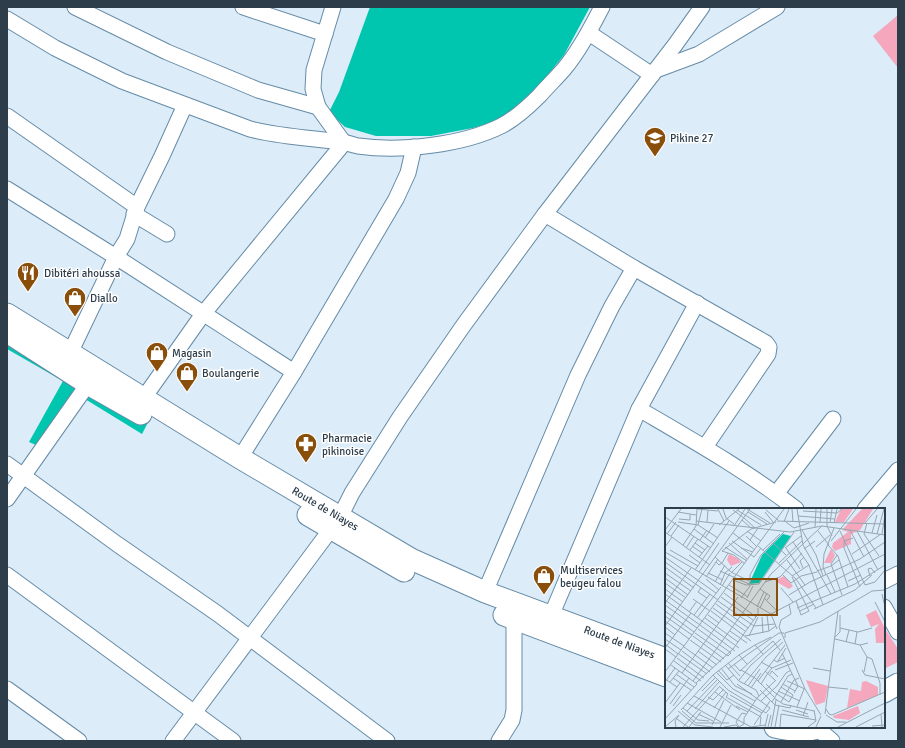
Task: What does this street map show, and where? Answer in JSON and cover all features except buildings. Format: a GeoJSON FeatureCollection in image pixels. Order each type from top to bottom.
{"type":"FeatureCollection","features":[{"type":"Feature","properties":{"kind":"main road","name":"Route de Niayes"},"geometry":{"type":"LineString","coordinates":[[7,314],[240,458],[335,523],[389,564],[448,593],[514,619],[625,652],[665,659]]}},
{"type":"Feature","properties":{"kind":"main road","name":"Route de Niayes"},"geometry":{"type":"LineString","coordinates":[[7,332],[88,384],[335,523],[411,560],[486,592],[551,616],[625,652],[665,675]]}},
{"type":"Feature","properties":{"kind":"main road"},"geometry":{"type":"LineString","coordinates":[[885,691],[898,684]]}},
{"type":"Feature","properties":{"kind":"main road"},"geometry":{"type":"LineString","coordinates":[[780,728],[788,730],[822,732]]}},
{"type":"Feature","properties":{"kind":"street"},"geometry":{"type":"LineString","coordinates":[[75,7],[167,52],[251,87],[318,107]]}},
{"type":"Feature","properties":{"kind":"street"},"geometry":{"type":"LineString","coordinates":[[243,7],[325,34]]}},
{"type":"Feature","properties":{"kind":"street"},"geometry":{"type":"LineString","coordinates":[[333,7],[314,70],[313,89],[318,107],[344,142]]}},
{"type":"Feature","properties":{"kind":"street"},"geometry":{"type":"LineString","coordinates":[[7,19],[55,48],[122,81],[257,131],[302,138],[344,142],[359,146],[414,147],[438,145],[474,137],[502,126],[526,109],[564,69],[589,33],[602,7]]}},
{"type":"Feature","properties":{"kind":"street"},"geometry":{"type":"LineString","coordinates":[[173,741],[335,523],[400,417],[463,326],[545,214],[702,7]]}},
{"type":"Feature","properties":{"kind":"street"},"geometry":{"type":"LineString","coordinates":[[654,72],[699,54],[777,7]]}},
{"type":"Feature","properties":{"kind":"street"},"geometry":{"type":"LineString","coordinates":[[589,33],[608,46],[654,72]]}},
{"type":"Feature","properties":{"kind":"street"},"geometry":{"type":"LineString","coordinates":[[70,353],[126,239],[135,211],[185,105]]}},
{"type":"Feature","properties":{"kind":"street"},"geometry":{"type":"LineString","coordinates":[[7,116],[167,234]]}},
{"type":"Feature","properties":{"kind":"street"},"geometry":{"type":"LineString","coordinates":[[143,399],[203,314],[344,142]]}},
{"type":"Feature","properties":{"kind":"street"},"geometry":{"type":"LineString","coordinates":[[240,458],[294,372],[396,199],[408,173],[414,147]]}},
{"type":"Feature","properties":{"kind":"street"},"geometry":{"type":"LineString","coordinates":[[7,189],[116,257],[294,372]]}},
{"type":"Feature","properties":{"kind":"street"},"geometry":{"type":"LineString","coordinates":[[545,214],[634,268],[766,343],[769,351],[705,447]]}},
{"type":"Feature","properties":{"kind":"street"},"geometry":{"type":"LineString","coordinates":[[486,592],[578,375],[612,306],[634,268]]}},
{"type":"Feature","properties":{"kind":"street"},"geometry":{"type":"LineString","coordinates":[[551,616],[639,409],[697,303]]}},
{"type":"Feature","properties":{"kind":"street"},"geometry":{"type":"LineString","coordinates":[[7,499],[88,384]]}},
{"type":"Feature","properties":{"kind":"street"},"geometry":{"type":"LineString","coordinates":[[639,409],[705,447],[795,508]]}},
{"type":"Feature","properties":{"kind":"street"},"geometry":{"type":"LineString","coordinates":[[776,494],[833,419]]}},
{"type":"Feature","properties":{"kind":"street"},"geometry":{"type":"LineString","coordinates":[[7,464],[250,638],[387,741]]}},
{"type":"Feature","properties":{"kind":"street"},"geometry":{"type":"LineString","coordinates":[[866,508],[898,470]]}},
{"type":"Feature","properties":{"kind":"street"},"geometry":{"type":"LineString","coordinates":[[885,580],[898,574]]}},
{"type":"Feature","properties":{"kind":"street"},"geometry":{"type":"LineString","coordinates":[[7,575],[233,741]]}},
{"type":"Feature","properties":{"kind":"street"},"geometry":{"type":"LineString","coordinates":[[885,609],[898,632]]}},
{"type":"Feature","properties":{"kind":"street"},"geometry":{"type":"LineString","coordinates":[[499,741],[512,720],[514,710],[514,619]]}},
{"type":"Feature","properties":{"kind":"street"},"geometry":{"type":"LineString","coordinates":[[7,689],[80,741]]}},
{"type":"Feature","properties":{"kind":"street"},"geometry":{"type":"LineString","coordinates":[[773,741],[776,728]]}},
{"type":"Feature","properties":{"kind":"shaded area"},"geometry":{"type":"Polygon","coordinates":[[[370,7],[590,7],[564,55],[537,88],[500,120],[473,128],[431,136],[376,136],[345,127],[329,112],[339,92],[370,7]]]}},
{"type":"Feature","properties":{"kind":"shaded area"},"geometry":{"type":"Polygon","coordinates":[[[898,15],[898,68],[873,36],[898,15]]]}},
{"type":"Feature","properties":{"kind":"shaded area"},"geometry":{"type":"Polygon","coordinates":[[[7,317],[158,403],[142,434],[85,399],[45,449],[29,442],[63,381],[7,349],[7,317]]]}},
{"type":"Feature","properties":{"kind":"shaded area"},"geometry":{"type":"Polygon","coordinates":[[[885,629],[898,649],[898,662],[885,668],[885,629]]]}},
{"type":"Feature","properties":{"kind":"place","name":"Pikine 27"},"geometry":{"type":"Point","coordinates":[655,158]}},
{"type":"Feature","properties":{"kind":"place","name":"Dibitéri ahoussa"},"geometry":{"type":"Point","coordinates":[28,292]}},
{"type":"Feature","properties":{"kind":"place","name":"Diallo"},"geometry":{"type":"Point","coordinates":[75,318]}},
{"type":"Feature","properties":{"kind":"place","name":"Magasin"},"geometry":{"type":"Point","coordinates":[157,372]}},
{"type":"Feature","properties":{"kind":"place","name":"Boulangerie"},"geometry":{"type":"Point","coordinates":[187,392]}},
{"type":"Feature","properties":{"kind":"place","name":"Pharmacie pikinoise"},"geometry":{"type":"Point","coordinates":[306,464]}},
{"type":"Feature","properties":{"kind":"place","name":"Multiservices beugeu falou"},"geometry":{"type":"Point","coordinates":[544,596]}}]}
